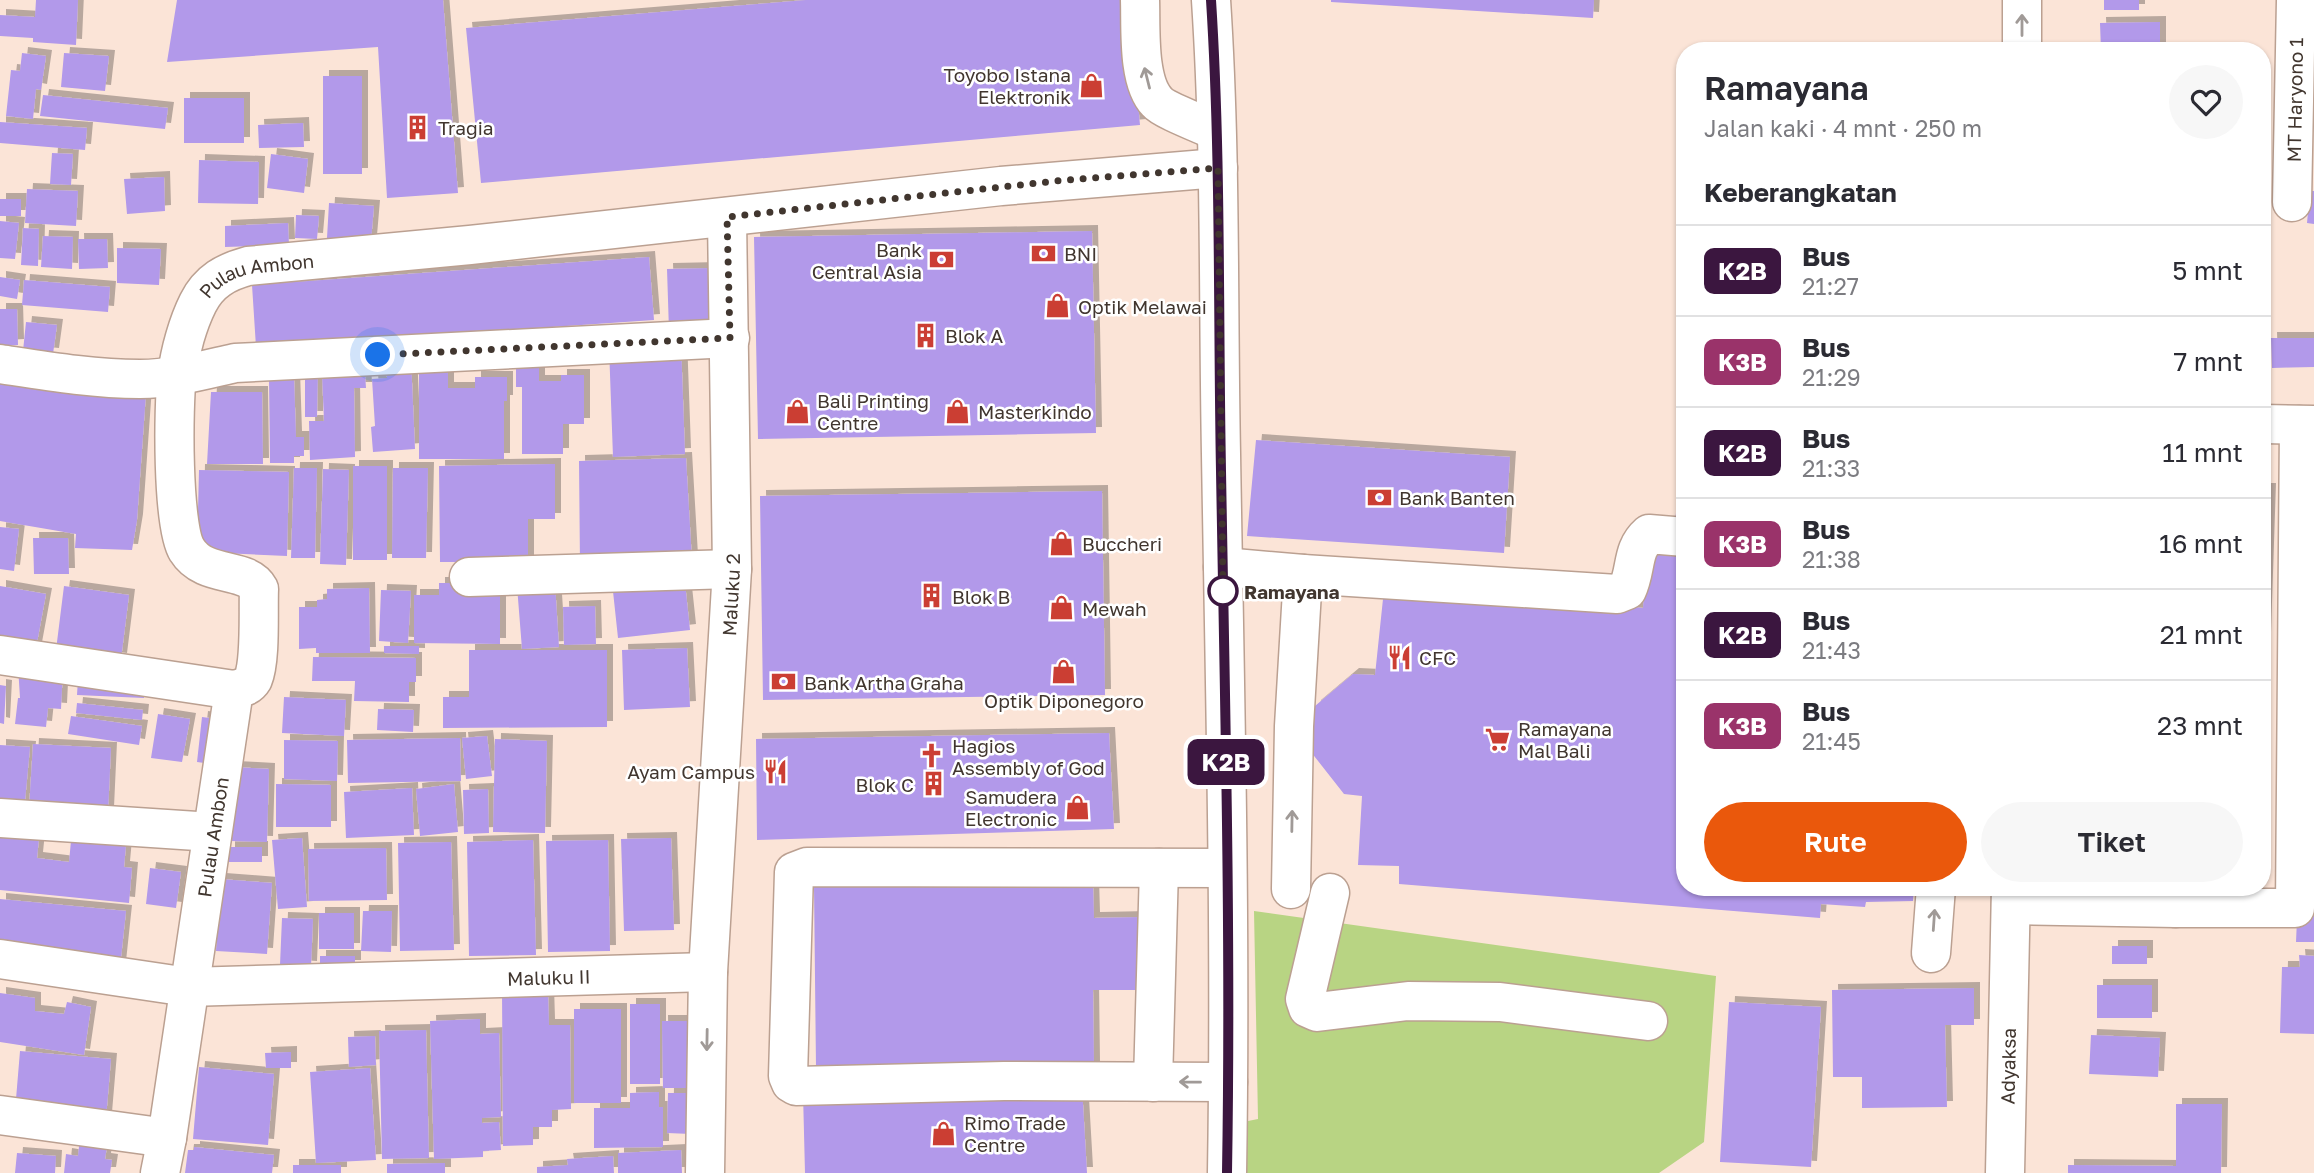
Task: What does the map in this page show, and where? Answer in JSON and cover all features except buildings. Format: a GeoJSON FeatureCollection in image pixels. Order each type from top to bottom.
{"type":"FeatureCollection","features":[{"type":"Feature","properties":{"kind":"street"},"geometry":{"type":"LineString","coordinates":[[1140,0],[1146,83],[1157,103],[1216,131]]}},
{"type":"Feature","properties":{"kind":"street"},"geometry":{"type":"LineString","coordinates":[[1211,0],[1218,168],[1227,869],[1227,1173]]}},
{"type":"Feature","properties":{"kind":"street"},"geometry":{"type":"LineString","coordinates":[[2022,0],[2022,42]]}},
{"type":"Feature","properties":{"kind":"street","name":"MT Haryono 1"},"geometry":{"type":"LineString","coordinates":[[2292,202],[2296,0]]}},
{"type":"Feature","properties":{"kind":"street","name":"Pulau Ambon"},"geometry":{"type":"LineString","coordinates":[[163,1156],[234,690],[245,687],[252,680],[257,660],[259,589],[255,581],[220,572],[196,561],[185,549],[179,530],[176,486],[176,376],[186,336],[199,302],[224,273],[248,266],[1056,181],[1218,168]]}},
{"type":"Feature","properties":{"kind":"street","name":"Maluku 2"},"geometry":{"type":"LineString","coordinates":[[708,972],[732,569],[727,217]]}},
{"type":"Feature","properties":{"kind":"street"},"geometry":{"type":"LineString","coordinates":[[0,364],[140,379],[176,376],[235,363],[730,338]]}},
{"type":"Feature","properties":{"kind":"street"},"geometry":{"type":"LineString","coordinates":[[2011,896],[2176,898],[2295,908],[2292,425]]}},
{"type":"Feature","properties":{"kind":"street"},"geometry":{"type":"LineString","coordinates":[[1223,568],[1617,593],[1626,590],[1634,575],[1640,542],[1649,534],[1676,536]]}},
{"type":"Feature","properties":{"kind":"street"},"geometry":{"type":"LineString","coordinates":[[469,577],[732,569]]}},
{"type":"Feature","properties":{"kind":"street"},"geometry":{"type":"LineString","coordinates":[[1291,889],[1294,726],[1303,573]]}},
{"type":"Feature","properties":{"kind":"street"},"geometry":{"type":"LineString","coordinates":[[0,655],[234,690]]}},
{"type":"Feature","properties":{"kind":"street"},"geometry":{"type":"LineString","coordinates":[[0,818],[212,832]]}},
{"type":"Feature","properties":{"kind":"street"},"geometry":{"type":"LineString","coordinates":[[1227,869],[807,867],[793,872],[788,1076],[793,1085],[1004,1081],[1228,1082]]}},
{"type":"Feature","properties":{"kind":"street"},"geometry":{"type":"LineString","coordinates":[[1153,1082],[1159,869]]}},
{"type":"Feature","properties":{"kind":"street"},"geometry":{"type":"LineString","coordinates":[[1330,893],[1305,999],[1308,1008],[1317,1012],[1408,1000],[1500,1002],[1648,1021]]}},
{"type":"Feature","properties":{"kind":"street"},"geometry":{"type":"LineString","coordinates":[[1931,953],[1935,896]]}},
{"type":"Feature","properties":{"kind":"street","name":"Adyaksa"},"geometry":{"type":"LineString","coordinates":[[2006,1173],[2011,896]]}},
{"type":"Feature","properties":{"kind":"street","name":"Maluku II"},"geometry":{"type":"LineString","coordinates":[[0,959],[188,987],[708,972]]}},
{"type":"Feature","properties":{"kind":"street"},"geometry":{"type":"LineString","coordinates":[[705,1173],[708,972]]}},
{"type":"Feature","properties":{"kind":"street"},"geometry":{"type":"LineString","coordinates":[[0,1115],[163,1156]]}},
{"type":"Feature","properties":{"kind":"green space"},"geometry":{"type":"Polygon","coordinates":[[[1254,911],[1716,976],[1704,1142],[1659,1173],[1210,1173],[1238,1123],[1258,1119],[1254,911]]]}},
{"type":"Feature","properties":{"kind":"bus line","name":"K2B"},"geometry":{"type":"LineString","coordinates":[[1211,0],[1218,168],[1227,793],[1227,1173]]}},
{"type":"Feature","properties":{"kind":"place","name":"Toyobo Istana Elektronik"},"geometry":{"type":"Point","coordinates":[1091,85]}},
{"type":"Feature","properties":{"kind":"place","name":"Tragia"},"geometry":{"type":"Point","coordinates":[418,127]}},
{"type":"Feature","properties":{"kind":"place","name":"BNI"},"geometry":{"type":"Point","coordinates":[1044,253]}},
{"type":"Feature","properties":{"kind":"place","name":"Bank Central Asia"},"geometry":{"type":"Point","coordinates":[942,260]}},
{"type":"Feature","properties":{"kind":"place","name":"Optik Melawai"},"geometry":{"type":"Point","coordinates":[1058,306]}},
{"type":"Feature","properties":{"kind":"place","name":"Blok A"},"geometry":{"type":"Point","coordinates":[925,335]}},
{"type":"Feature","properties":{"kind":"place","name":"Bali Printing Centre"},"geometry":{"type":"Point","coordinates":[797,411]}},
{"type":"Feature","properties":{"kind":"place","name":"Masterkindo"},"geometry":{"type":"Point","coordinates":[958,411]}},
{"type":"Feature","properties":{"kind":"place","name":"Bank Banten"},"geometry":{"type":"Point","coordinates":[1379,497]}},
{"type":"Feature","properties":{"kind":"place","name":"Buccheri"},"geometry":{"type":"Point","coordinates":[1062,543]}},
{"type":"Feature","properties":{"kind":"place","name":"Ramayana"},"geometry":{"type":"Point","coordinates":[1223,591]}},
{"type":"Feature","properties":{"kind":"place","name":"Blok B"},"geometry":{"type":"Point","coordinates":[932,596]}},
{"type":"Feature","properties":{"kind":"place","name":"Mewah"},"geometry":{"type":"Point","coordinates":[1062,608]}},
{"type":"Feature","properties":{"kind":"place","name":"CFC"},"geometry":{"type":"Point","coordinates":[1399,657]}},
{"type":"Feature","properties":{"kind":"place","name":"Optik Diponegoro"},"geometry":{"type":"Point","coordinates":[1064,672]}},
{"type":"Feature","properties":{"kind":"place","name":"Bank Artha Graha"},"geometry":{"type":"Point","coordinates":[784,682]}},
{"type":"Feature","properties":{"kind":"place","name":"Ramayana Mal Bali"},"geometry":{"type":"Point","coordinates":[1498,739]}},
{"type":"Feature","properties":{"kind":"place","name":"Hagios Assembly of God"},"geometry":{"type":"Point","coordinates":[932,756]}},
{"type":"Feature","properties":{"kind":"place","name":"Ayam Campus"},"geometry":{"type":"Point","coordinates":[775,771]}},
{"type":"Feature","properties":{"kind":"place","name":"Blok C"},"geometry":{"type":"Point","coordinates":[934,784]}},
{"type":"Feature","properties":{"kind":"place","name":"Samudera Electronic"},"geometry":{"type":"Point","coordinates":[1077,807]}},
{"type":"Feature","properties":{"kind":"place","name":"Rimo Trade Centre"},"geometry":{"type":"Point","coordinates":[944,1133]}},
{"type":"Feature","properties":{"kind":"route"},"geometry":{"type":"LineString","coordinates":[[378,355],[730,338],[727,217],[1056,181],[1218,168],[1223,591]]}}]}
